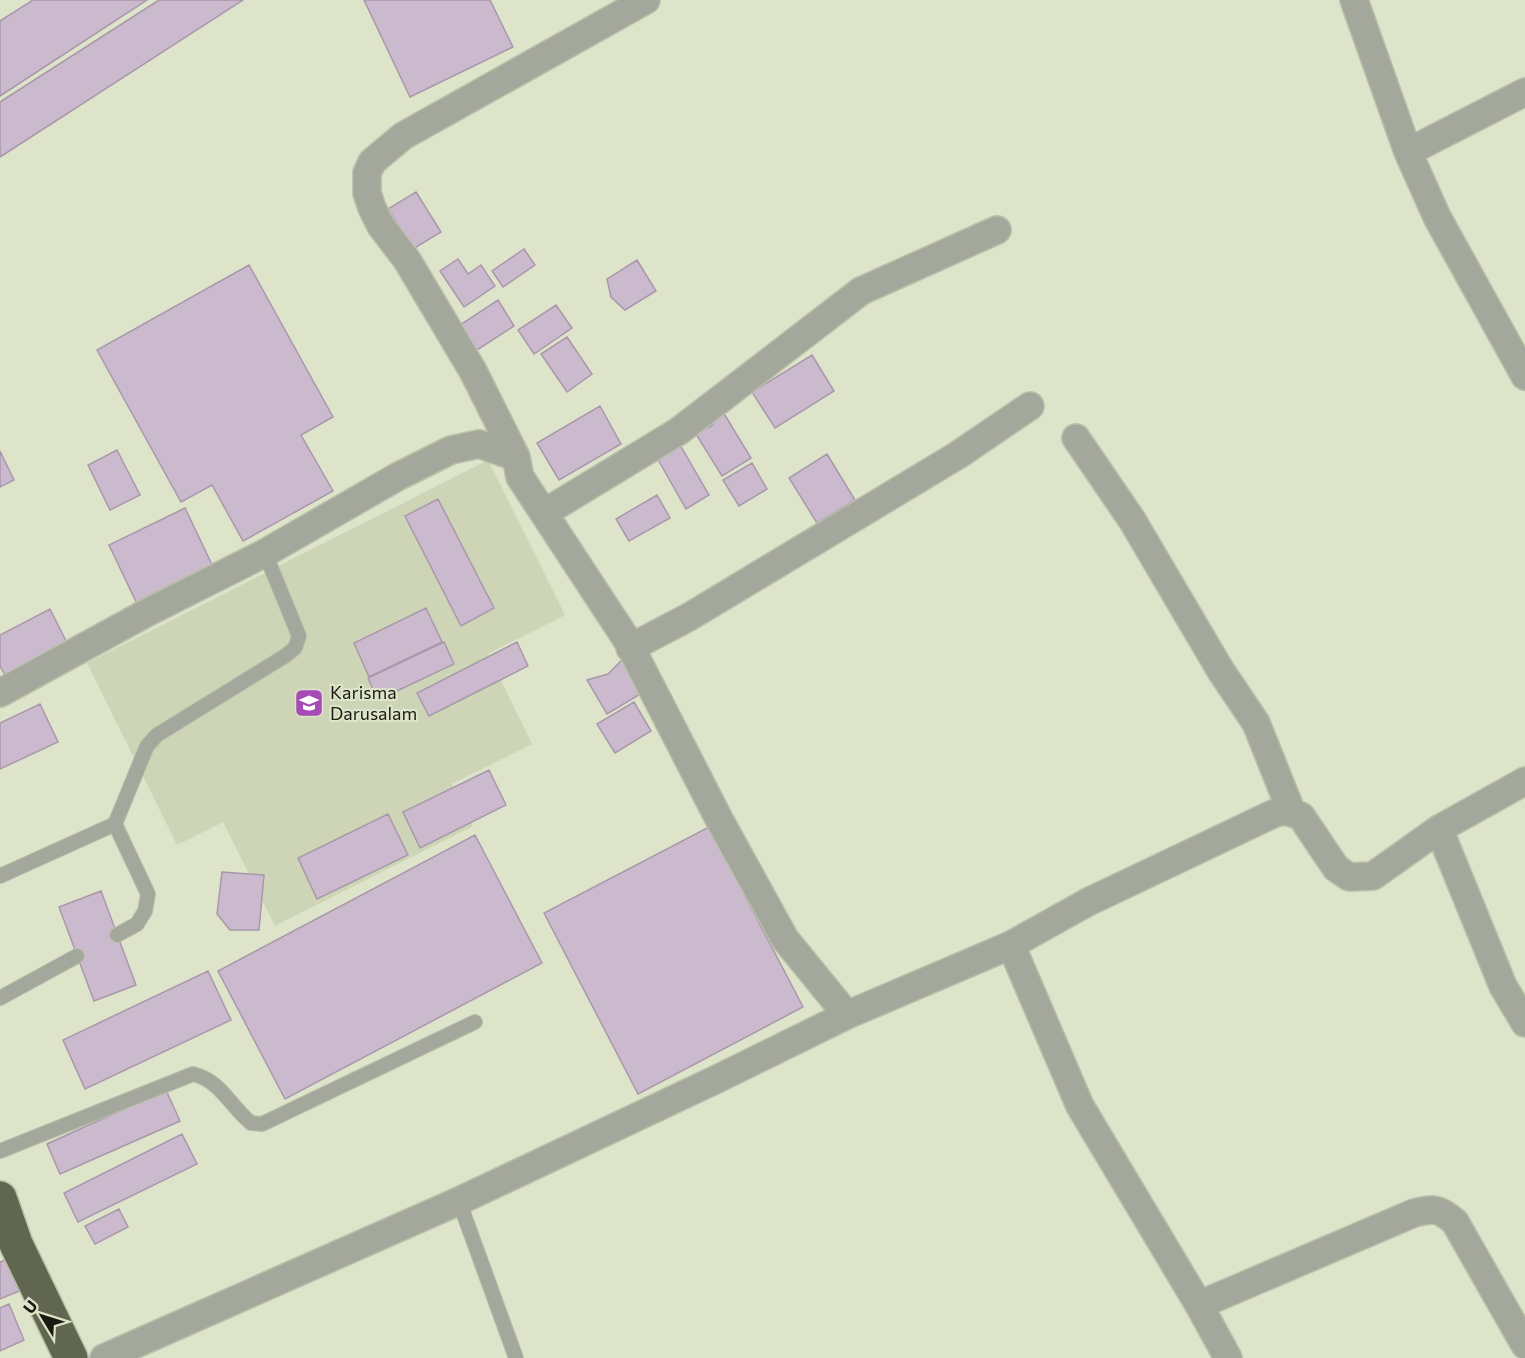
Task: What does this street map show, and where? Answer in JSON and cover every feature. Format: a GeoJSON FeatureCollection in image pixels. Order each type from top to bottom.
{"type":"FeatureCollection","features":[{"type":"Feature","properties":{"kind":"highway"},"geometry":{"type":"LineString","coordinates":[[0,1198],[8,1247],[71,1358]]}},
{"type":"Feature","properties":{"kind":"street"},"geometry":{"type":"LineString","coordinates":[[646,0],[404,136],[372,162],[367,173],[367,193],[381,226],[407,260],[473,371],[516,457],[520,477],[630,648],[784,939],[846,1015]]}},
{"type":"Feature","properties":{"kind":"street"},"geometry":{"type":"LineString","coordinates":[[1354,0],[1408,152],[1437,218],[1525,376]]}},
{"type":"Feature","properties":{"kind":"street"},"geometry":{"type":"LineString","coordinates":[[1408,152],[1525,92]]}},
{"type":"Feature","properties":{"kind":"street"},"geometry":{"type":"LineString","coordinates":[[544,513],[679,431],[861,291],[998,230]]}},
{"type":"Feature","properties":{"kind":"street"},"geometry":{"type":"LineString","coordinates":[[630,648],[689,617],[958,455],[1029,406]]}},
{"type":"Feature","properties":{"kind":"street"},"geometry":{"type":"LineString","coordinates":[[1076,438],[1132,520],[1221,671],[1256,723],[1292,813]]}},
{"type":"Feature","properties":{"kind":"street"},"geometry":{"type":"LineString","coordinates":[[0,693],[150,611],[265,553],[397,477],[451,450],[479,444],[516,457]]}},
{"type":"Feature","properties":{"kind":"street"},"geometry":{"type":"LineString","coordinates":[[104,1358],[459,1201],[717,1079],[846,1015],[1011,945],[1088,902],[1275,813],[1292,813],[1301,816],[1335,868],[1349,877],[1373,876],[1438,829],[1525,781]]}},
{"type":"Feature","properties":{"kind":"street"},"geometry":{"type":"LineString","coordinates":[[1438,829],[1503,986],[1525,1023]]}},
{"type":"Feature","properties":{"kind":"street"},"geometry":{"type":"LineString","coordinates":[[1011,945],[1080,1106],[1199,1305],[1228,1358]]}},
{"type":"Feature","properties":{"kind":"street"},"geometry":{"type":"LineString","coordinates":[[1199,1305],[1414,1213],[1431,1209],[1443,1211],[1455,1222],[1525,1345]]}},
{"type":"Feature","properties":{"kind":"lane"},"geometry":{"type":"LineString","coordinates":[[0,876],[115,824],[147,746],[157,735],[295,648],[299,636],[265,553]]}},
{"type":"Feature","properties":{"kind":"lane"},"geometry":{"type":"LineString","coordinates":[[115,824],[148,894],[145,911],[137,924],[117,935]]}},
{"type":"Feature","properties":{"kind":"lane"},"geometry":{"type":"LineString","coordinates":[[0,998],[77,956]]}},
{"type":"Feature","properties":{"kind":"lane"},"geometry":{"type":"LineString","coordinates":[[0,1151],[193,1074],[216,1084],[252,1123],[262,1124],[475,1022]]}},
{"type":"Feature","properties":{"kind":"lane"},"geometry":{"type":"LineString","coordinates":[[459,1201],[516,1358]]}},
{"type":"Feature","properties":{"kind":"shaded area","name":"Karisma Darusalam"},"geometry":{"type":"Polygon","coordinates":[[[488,460],[565,615],[488,654],[532,744],[452,784],[473,826],[275,926],[223,822],[177,845],[87,663],[488,460]]]}},
{"type":"Feature","properties":{"kind":"building"},"geometry":{"type":"Polygon","coordinates":[[[33,0],[147,0],[0,96],[0,21],[33,0]]]}},
{"type":"Feature","properties":{"kind":"building"},"geometry":{"type":"Polygon","coordinates":[[[159,0],[243,0],[0,157],[0,102],[159,0]]]}},
{"type":"Feature","properties":{"kind":"building"},"geometry":{"type":"Polygon","coordinates":[[[364,0],[490,0],[513,47],[410,97],[364,0]]]}},
{"type":"Feature","properties":{"kind":"building"},"geometry":{"type":"Polygon","coordinates":[[[416,192],[441,232],[413,249],[388,209],[416,192]]]}},
{"type":"Feature","properties":{"kind":"building"},"geometry":{"type":"Polygon","coordinates":[[[524,249],[535,265],[503,287],[492,271],[524,249]]]}},
{"type":"Feature","properties":{"kind":"building"},"geometry":{"type":"Polygon","coordinates":[[[458,259],[468,274],[481,265],[495,286],[464,307],[440,271],[458,259]]]}},
{"type":"Feature","properties":{"kind":"building"},"geometry":{"type":"Polygon","coordinates":[[[637,260],[656,291],[625,310],[611,297],[607,279],[637,260]]]}},
{"type":"Feature","properties":{"kind":"building"},"geometry":{"type":"Polygon","coordinates":[[[249,265],[333,417],[301,435],[333,491],[243,541],[212,485],[181,502],[97,350],[249,265]]]}},
{"type":"Feature","properties":{"kind":"building"},"geometry":{"type":"Polygon","coordinates":[[[498,300],[514,326],[471,354],[454,329],[498,300]]]}},
{"type":"Feature","properties":{"kind":"building"},"geometry":{"type":"Polygon","coordinates":[[[556,305],[572,328],[534,354],[518,330],[556,305]]]}},
{"type":"Feature","properties":{"kind":"building"},"geometry":{"type":"Polygon","coordinates":[[[567,337],[592,374],[567,392],[541,354],[567,337]]]}},
{"type":"Feature","properties":{"kind":"building"},"geometry":{"type":"Polygon","coordinates":[[[812,355],[834,391],[775,428],[752,392],[812,355]]]}},
{"type":"Feature","properties":{"kind":"building"},"geometry":{"type":"Polygon","coordinates":[[[600,406],[621,444],[559,480],[537,443],[600,406]]]}},
{"type":"Feature","properties":{"kind":"building"},"geometry":{"type":"Polygon","coordinates":[[[723,412],[751,458],[722,476],[694,431],[710,427],[723,412]]]}},
{"type":"Feature","properties":{"kind":"building"},"geometry":{"type":"Polygon","coordinates":[[[679,443],[709,495],[686,509],[656,456],[679,443]]]}},
{"type":"Feature","properties":{"kind":"building"},"geometry":{"type":"Polygon","coordinates":[[[117,450],[140,495],[110,510],[88,465],[117,450]]]}},
{"type":"Feature","properties":{"kind":"building"},"geometry":{"type":"Polygon","coordinates":[[[0,451],[14,480],[0,487],[0,451]]]}},
{"type":"Feature","properties":{"kind":"building"},"geometry":{"type":"Polygon","coordinates":[[[827,454],[855,500],[817,523],[789,478],[827,454]]]}},
{"type":"Feature","properties":{"kind":"building"},"geometry":{"type":"Polygon","coordinates":[[[752,463],[767,489],[739,506],[723,480],[752,463]]]}},
{"type":"Feature","properties":{"kind":"building"},"geometry":{"type":"Polygon","coordinates":[[[657,495],[670,518],[629,541],[616,519],[657,495]]]}},
{"type":"Feature","properties":{"kind":"building"},"geometry":{"type":"Polygon","coordinates":[[[438,499],[494,608],[461,626],[405,516],[438,499]]]}},
{"type":"Feature","properties":{"kind":"building"},"geometry":{"type":"Polygon","coordinates":[[[185,508],[215,571],[139,608],[109,545],[185,508]]]}},
{"type":"Feature","properties":{"kind":"building"},"geometry":{"type":"Polygon","coordinates":[[[426,608],[442,642],[369,677],[354,643],[426,608]]]}},
{"type":"Feature","properties":{"kind":"building"},"geometry":{"type":"Polygon","coordinates":[[[50,609],[67,643],[5,675],[0,666],[0,635],[50,609]]]}},
{"type":"Feature","properties":{"kind":"building"},"geometry":{"type":"Polygon","coordinates":[[[444,642],[454,664],[378,700],[368,678],[444,642]]]}},
{"type":"Feature","properties":{"kind":"building"},"geometry":{"type":"Polygon","coordinates":[[[517,642],[528,666],[429,716],[417,693],[517,642]]]}},
{"type":"Feature","properties":{"kind":"building"},"geometry":{"type":"Polygon","coordinates":[[[622,660],[642,693],[607,714],[587,680],[608,674],[622,660]]]}},
{"type":"Feature","properties":{"kind":"building"},"geometry":{"type":"Polygon","coordinates":[[[634,702],[651,731],[615,753],[597,724],[634,702]]]}},
{"type":"Feature","properties":{"kind":"building"},"geometry":{"type":"Polygon","coordinates":[[[40,704],[58,742],[0,769],[0,723],[40,704]]]}},
{"type":"Feature","properties":{"kind":"building"},"geometry":{"type":"Polygon","coordinates":[[[489,770],[506,805],[420,848],[403,812],[489,770]]]}},
{"type":"Feature","properties":{"kind":"building"},"geometry":{"type":"Polygon","coordinates":[[[388,814],[408,855],[317,899],[298,858],[388,814]]]}},
{"type":"Feature","properties":{"kind":"building"},"geometry":{"type":"Polygon","coordinates":[[[709,827],[803,1007],[638,1094],[544,913],[709,827]]]}},
{"type":"Feature","properties":{"kind":"building"},"geometry":{"type":"Polygon","coordinates":[[[475,835],[542,963],[285,1099],[218,971],[475,835]]]}},
{"type":"Feature","properties":{"kind":"building"},"geometry":{"type":"Polygon","coordinates":[[[222,872],[264,875],[259,930],[230,930],[217,914],[222,872]]]}},
{"type":"Feature","properties":{"kind":"building"},"geometry":{"type":"Polygon","coordinates":[[[101,891],[136,985],[94,1001],[59,907],[101,891]]]}},
{"type":"Feature","properties":{"kind":"building"},"geometry":{"type":"Polygon","coordinates":[[[208,971],[231,1020],[85,1089],[63,1040],[208,971]]]}},
{"type":"Feature","properties":{"kind":"building"},"geometry":{"type":"Polygon","coordinates":[[[166,1090],[180,1121],[60,1174],[47,1144],[166,1090]]]}},
{"type":"Feature","properties":{"kind":"building"},"geometry":{"type":"Polygon","coordinates":[[[182,1134],[197,1164],[78,1222],[64,1193],[182,1134]]]}},
{"type":"Feature","properties":{"kind":"building"},"geometry":{"type":"Polygon","coordinates":[[[119,1209],[128,1227],[95,1244],[85,1226],[119,1209]]]}},
{"type":"Feature","properties":{"kind":"building"},"geometry":{"type":"Polygon","coordinates":[[[5,1260],[19,1291],[0,1299],[0,1262],[5,1260]]]}},
{"type":"Feature","properties":{"kind":"building"},"geometry":{"type":"Polygon","coordinates":[[[9,1304],[24,1340],[0,1351],[0,1308],[9,1304]]]}},
{"type":"Feature","properties":{"kind":"place","name":"Karisma Darusalam"},"geometry":{"type":"Point","coordinates":[309,703]}}]}
